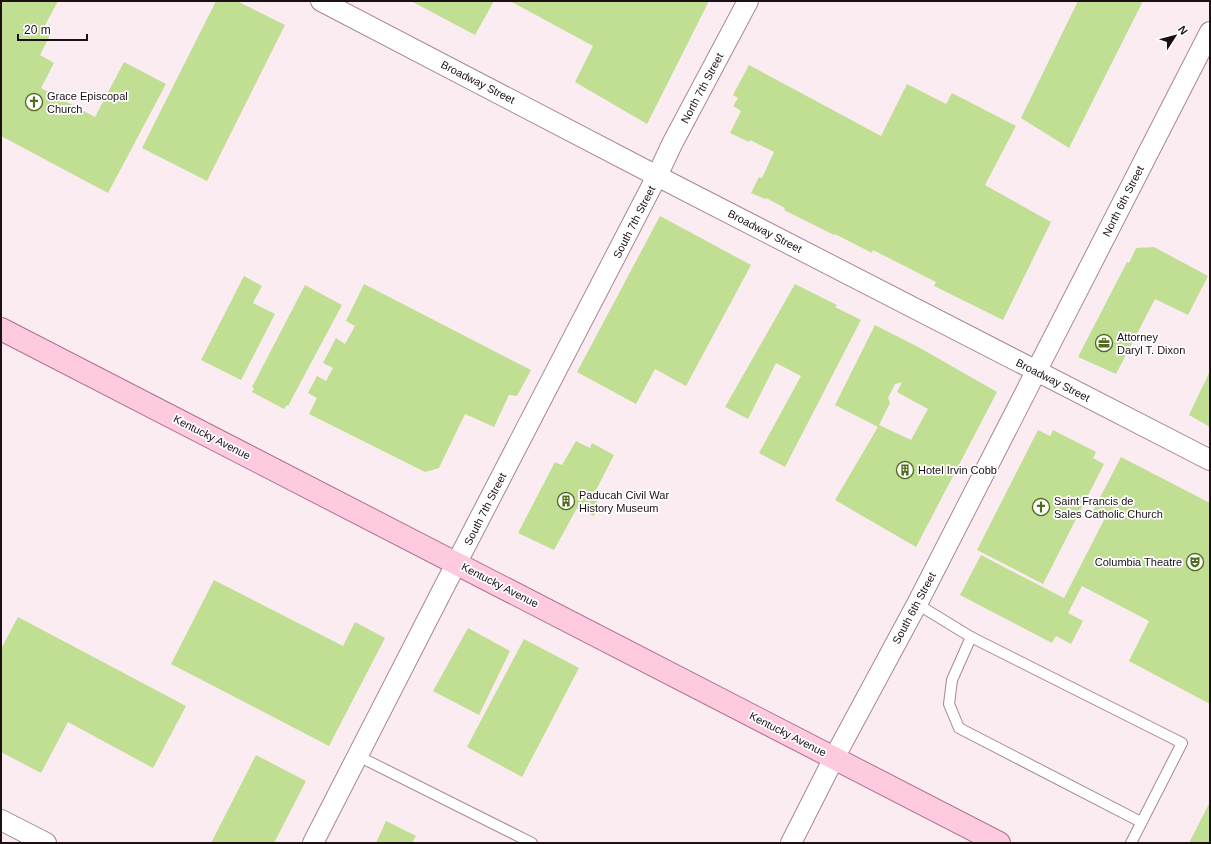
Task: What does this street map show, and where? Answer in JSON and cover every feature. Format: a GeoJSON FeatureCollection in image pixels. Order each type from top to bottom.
{"type":"FeatureCollection","features":[{"type":"Feature","properties":{"kind":"main road","name":"Kentucky Avenue"},"geometry":{"type":"LineString","coordinates":[[1,329],[999,843]]}},
{"type":"Feature","properties":{"kind":"street","name":"Broadway Street"},"geometry":{"type":"LineString","coordinates":[[321,1],[1210,460]]}},
{"type":"Feature","properties":{"kind":"street","name":"North 7th Street"},"geometry":{"type":"LineString","coordinates":[[658,176],[672,144],[748,1]]}},
{"type":"Feature","properties":{"kind":"street","name":"North 6th Street"},"geometry":{"type":"LineString","coordinates":[[1036,371],[1210,32]]}},
{"type":"Feature","properties":{"kind":"street","name":"South 7th Street"},"geometry":{"type":"LineString","coordinates":[[313,843],[658,176]]}},
{"type":"Feature","properties":{"kind":"street","name":"South 6th Street"},"geometry":{"type":"LineString","coordinates":[[791,843],[834,758],[917,604],[1036,371]]}},
{"type":"Feature","properties":{"kind":"street"},"geometry":{"type":"LineString","coordinates":[[1,820],[46,843]]}},
{"type":"Feature","properties":{"kind":"lane"},"geometry":{"type":"LineString","coordinates":[[917,604],[971,637],[1182,744],[1130,843]]}},
{"type":"Feature","properties":{"kind":"lane"},"geometry":{"type":"LineString","coordinates":[[971,637],[952,680],[949,704],[959,728],[1141,822]]}},
{"type":"Feature","properties":{"kind":"lane"},"geometry":{"type":"LineString","coordinates":[[358,756],[532,843]]}},
{"type":"Feature","properties":{"kind":"building","name":"Grace Episcopal Church"},"geometry":{"type":"Polygon","coordinates":[[[1,1],[58,1],[42,31],[50,35],[40,55],[54,63],[41,88],[95,117],[124,62],[166,84],[108,193],[1,136],[1,1]]]}},
{"type":"Feature","properties":{"kind":"building"},"geometry":{"type":"Polygon","coordinates":[[[216,1],[237,1],[285,25],[207,181],[142,148],[216,1]]]}},
{"type":"Feature","properties":{"kind":"building"},"geometry":{"type":"Polygon","coordinates":[[[411,1],[494,1],[475,35],[411,1]]]}},
{"type":"Feature","properties":{"kind":"building"},"geometry":{"type":"Polygon","coordinates":[[[510,1],[709,1],[647,124],[575,82],[593,46],[510,1]]]}},
{"type":"Feature","properties":{"kind":"building"},"geometry":{"type":"Polygon","coordinates":[[[1078,1],[1143,1],[1069,148],[1021,118],[1078,1]]]}},
{"type":"Feature","properties":{"kind":"building"},"geometry":{"type":"Polygon","coordinates":[[[749,65],[881,136],[907,84],[946,104],[952,93],[1016,126],[985,185],[1051,222],[1003,320],[934,286],[936,282],[873,250],[872,253],[784,210],[785,208],[766,198],[765,199],[751,193],[759,177],[762,178],[774,152],[750,140],[749,142],[730,133],[741,111],[733,106],[738,98],[733,95],[749,65]]]}},
{"type":"Feature","properties":{"kind":"building"},"geometry":{"type":"Polygon","coordinates":[[[660,216],[751,265],[686,386],[655,369],[636,404],[577,372],[660,216]]]}},
{"type":"Feature","properties":{"kind":"building"},"geometry":{"type":"Polygon","coordinates":[[[1154,247],[1208,276],[1188,315],[1155,299],[1116,374],[1078,357],[1127,262],[1129,263],[1136,248],[1154,247]]]}},
{"type":"Feature","properties":{"kind":"building"},"geometry":{"type":"Polygon","coordinates":[[[244,276],[262,286],[253,303],[275,314],[241,380],[201,360],[244,276]]]}},
{"type":"Feature","properties":{"kind":"building"},"geometry":{"type":"Polygon","coordinates":[[[364,284],[531,370],[517,396],[509,395],[494,427],[465,414],[439,468],[425,472],[309,414],[317,398],[308,393],[317,376],[326,381],[333,368],[323,363],[336,338],[345,344],[355,326],[346,321],[364,284]]]}},
{"type":"Feature","properties":{"kind":"building"},"geometry":{"type":"Polygon","coordinates":[[[795,284],[837,305],[835,307],[861,320],[785,467],[759,453],[801,376],[776,363],[748,419],[725,407],[795,284]]]}},
{"type":"Feature","properties":{"kind":"building"},"geometry":{"type":"Polygon","coordinates":[[[305,285],[342,305],[288,406],[287,405],[284,409],[252,392],[254,388],[252,387],[305,285]]]}},
{"type":"Feature","properties":{"kind":"building","name":"Hotel Irvin Cobb"},"geometry":{"type":"Polygon","coordinates":[[[875,325],[920,348],[997,392],[916,547],[835,500],[878,427],[835,405],[875,325]],[[902,382],[895,384],[888,398],[890,403],[879,425],[911,440],[928,409],[897,392],[902,382]]]}},
{"type":"Feature","properties":{"kind":"building"},"geometry":{"type":"Polygon","coordinates":[[[1210,371],[1210,427],[1189,415],[1210,371]]]}},
{"type":"Feature","properties":{"kind":"building","name":"Saint Francis de Sales Catholic Church"},"geometry":{"type":"Polygon","coordinates":[[[1038,430],[1050,436],[1053,430],[1096,452],[1093,458],[1104,464],[1043,584],[977,550],[1038,430]]]}},
{"type":"Feature","properties":{"kind":"building","name":"Paducah Civil War History Museum"},"geometry":{"type":"Polygon","coordinates":[[[576,441],[590,448],[592,443],[614,455],[595,492],[601,495],[593,509],[596,511],[594,516],[577,508],[554,550],[518,533],[555,462],[562,465],[576,441]]]}},
{"type":"Feature","properties":{"kind":"building"},"geometry":{"type":"Polygon","coordinates":[[[1121,457],[1210,503],[1210,704],[1129,661],[1149,621],[1082,586],[1068,613],[1083,621],[1071,644],[1056,636],[1052,643],[960,595],[981,555],[1064,598],[1104,520],[1092,513],[1121,457]]]}},
{"type":"Feature","properties":{"kind":"building"},"geometry":{"type":"Polygon","coordinates":[[[214,580],[343,646],[355,622],[385,638],[329,746],[171,664],[214,580]]]}},
{"type":"Feature","properties":{"kind":"building"},"geometry":{"type":"Polygon","coordinates":[[[18,617],[186,706],[153,768],[68,722],[41,773],[1,752],[1,649],[18,617]]]}},
{"type":"Feature","properties":{"kind":"building"},"geometry":{"type":"Polygon","coordinates":[[[468,628],[510,651],[479,715],[433,691],[468,628]]]}},
{"type":"Feature","properties":{"kind":"building"},"geometry":{"type":"Polygon","coordinates":[[[524,639],[579,668],[522,777],[467,747],[524,639]]]}},
{"type":"Feature","properties":{"kind":"building"},"geometry":{"type":"Polygon","coordinates":[[[256,755],[306,781],[274,843],[211,843],[256,755]]]}},
{"type":"Feature","properties":{"kind":"building"},"geometry":{"type":"Polygon","coordinates":[[[1210,802],[1210,843],[1189,843],[1210,802]]]}},
{"type":"Feature","properties":{"kind":"building"},"geometry":{"type":"Polygon","coordinates":[[[386,821],[416,836],[412,843],[376,843],[386,821]]]}},
{"type":"Feature","properties":{"kind":"place","name":"Grace Episcopal Church"},"geometry":{"type":"Point","coordinates":[34,102]}},
{"type":"Feature","properties":{"kind":"place","name":"Attorney Daryl T. Dixon"},"geometry":{"type":"Point","coordinates":[1104,343]}},
{"type":"Feature","properties":{"kind":"place","name":"Hotel Irvin Cobb"},"geometry":{"type":"Point","coordinates":[905,470]}},
{"type":"Feature","properties":{"kind":"place","name":"Paducah Civil War History Museum"},"geometry":{"type":"Point","coordinates":[566,501]}},
{"type":"Feature","properties":{"kind":"place","name":"Saint Francis de Sales Catholic Church"},"geometry":{"type":"Point","coordinates":[1041,507]}},
{"type":"Feature","properties":{"kind":"place","name":"Columbia Theatre"},"geometry":{"type":"Point","coordinates":[1195,562]}}]}
